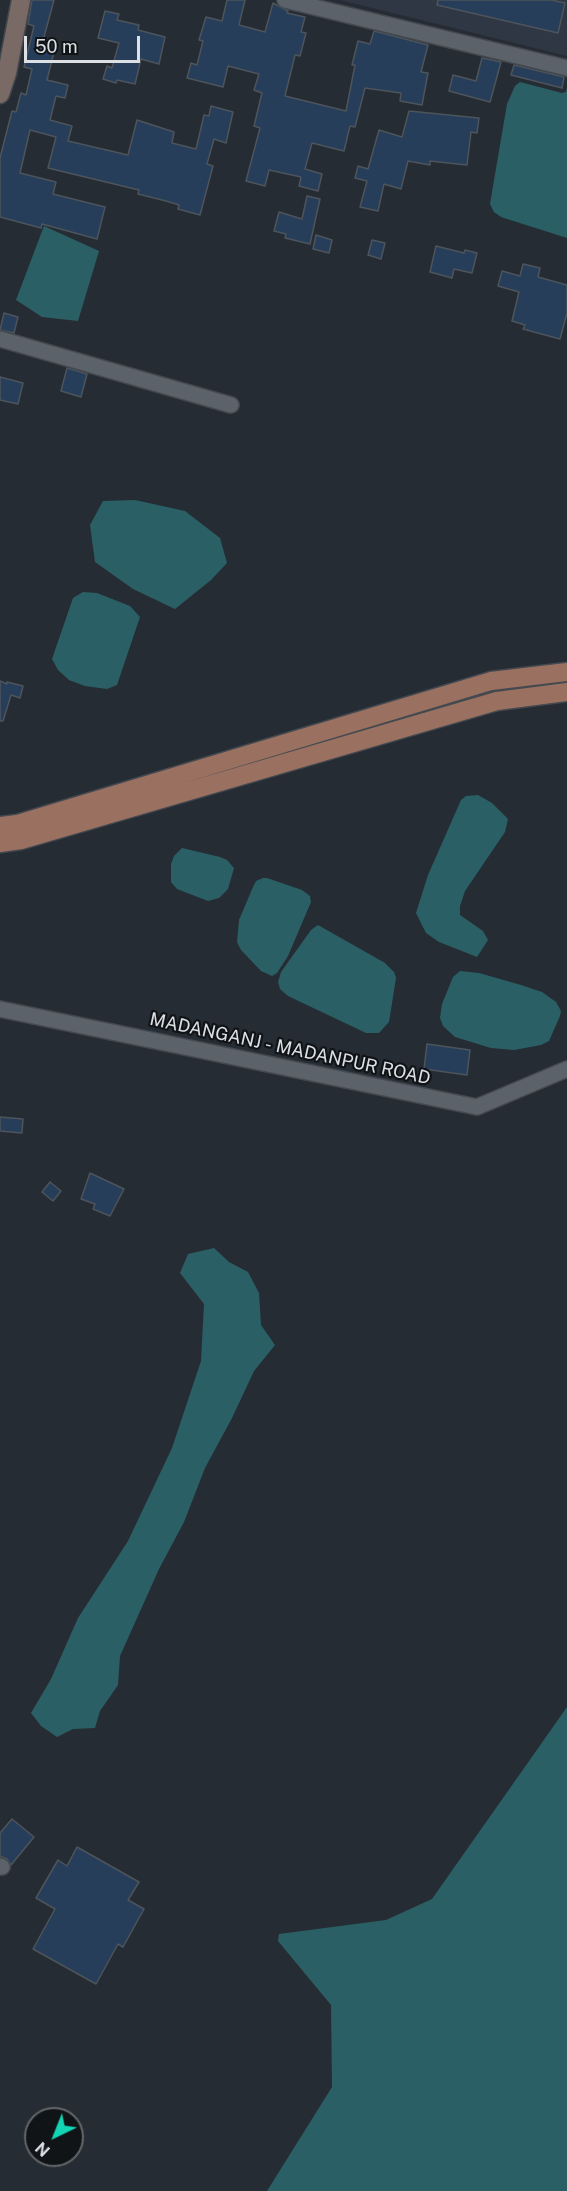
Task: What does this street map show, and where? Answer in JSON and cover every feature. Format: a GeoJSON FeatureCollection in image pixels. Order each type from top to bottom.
{"type":"FeatureCollection","features":[{"type":"Feature","properties":{"kind":"main road"},"geometry":{"type":"LineString","coordinates":[[0,826],[17,824],[490,681],[567,672]]}},
{"type":"Feature","properties":{"kind":"main road"},"geometry":{"type":"LineString","coordinates":[[0,843],[21,840],[497,701],[567,692]]}},
{"type":"Feature","properties":{"kind":"street"},"geometry":{"type":"LineString","coordinates":[[0,94],[7,73],[21,0]]}},
{"type":"Feature","properties":{"kind":"street"},"geometry":{"type":"LineString","coordinates":[[285,0],[567,68]]}},
{"type":"Feature","properties":{"kind":"street"},"geometry":{"type":"LineString","coordinates":[[0,339],[231,405]]}},
{"type":"Feature","properties":{"kind":"street","name":"MADANGANJ - MADANPUR ROAD"},"geometry":{"type":"LineString","coordinates":[[0,1009],[477,1107],[567,1069]]}},
{"type":"Feature","properties":{"kind":"shaded area"},"geometry":{"type":"Polygon","coordinates":[[[340,0],[567,0],[567,56],[340,0]]]}},
{"type":"Feature","properties":{"kind":"water"},"geometry":{"type":"Polygon","coordinates":[[[520,82],[562,93],[566,92],[567,88],[567,238],[501,217],[494,212],[490,204],[507,104],[515,86],[520,82]]]}},
{"type":"Feature","properties":{"kind":"water"},"geometry":{"type":"Polygon","coordinates":[[[44,226],[99,251],[78,321],[42,317],[16,300],[44,226]]]}},
{"type":"Feature","properties":{"kind":"water"},"geometry":{"type":"Polygon","coordinates":[[[135,500],[185,511],[220,538],[227,563],[211,580],[175,609],[133,589],[95,562],[90,525],[103,501],[135,500]]]}},
{"type":"Feature","properties":{"kind":"water"},"geometry":{"type":"Polygon","coordinates":[[[83,592],[97,593],[130,606],[140,617],[117,685],[107,689],[85,686],[69,680],[58,670],[52,659],[73,598],[83,592]]]}},
{"type":"Feature","properties":{"kind":"water"},"geometry":{"type":"Polygon","coordinates":[[[478,795],[492,803],[508,819],[505,832],[465,891],[460,906],[460,915],[483,931],[488,940],[477,957],[439,942],[426,933],[416,913],[428,875],[461,800],[466,796],[478,795]]]}},
{"type":"Feature","properties":{"kind":"water"},"geometry":{"type":"Polygon","coordinates":[[[182,848],[220,857],[227,860],[234,868],[228,889],[219,898],[208,901],[177,889],[171,882],[171,864],[174,856],[182,848]]]}},
{"type":"Feature","properties":{"kind":"water"},"geometry":{"type":"Polygon","coordinates":[[[263,878],[302,890],[310,896],[311,902],[288,956],[277,973],[272,976],[261,971],[241,950],[237,942],[239,920],[256,881],[263,878]]]}},
{"type":"Feature","properties":{"kind":"water"},"geometry":{"type":"Polygon","coordinates":[[[318,925],[385,963],[394,972],[396,978],[389,1022],[379,1033],[366,1033],[288,996],[280,989],[278,982],[281,972],[311,930],[318,925]]]}},
{"type":"Feature","properties":{"kind":"water"},"geometry":{"type":"Polygon","coordinates":[[[460,971],[479,973],[521,985],[542,992],[556,1002],[561,1011],[549,1041],[541,1045],[514,1050],[491,1048],[455,1037],[443,1026],[440,1018],[442,1004],[453,977],[460,971]]]}},
{"type":"Feature","properties":{"kind":"water"},"geometry":{"type":"Polygon","coordinates":[[[214,1248],[229,1262],[248,1272],[259,1293],[261,1325],[275,1345],[254,1371],[205,1468],[184,1522],[159,1569],[120,1656],[118,1685],[100,1711],[95,1728],[73,1729],[57,1737],[41,1726],[31,1713],[51,1679],[78,1618],[128,1541],[172,1448],[201,1361],[204,1304],[180,1273],[188,1254],[214,1248]]]}},
{"type":"Feature","properties":{"kind":"water"},"geometry":{"type":"Polygon","coordinates":[[[567,1707],[567,2191],[267,2191],[332,2087],[331,2005],[278,1941],[279,1934],[386,1920],[432,1899],[567,1707]]]}},
{"type":"Feature","properties":{"kind":"building"},"geometry":{"type":"Polygon","coordinates":[[[32,0],[54,0],[41,48],[54,52],[47,80],[68,85],[65,98],[56,96],[50,120],[72,126],[68,141],[128,155],[137,120],[174,132],[172,143],[196,149],[204,115],[209,116],[211,106],[233,112],[226,143],[214,139],[207,164],[213,166],[200,215],[178,209],[179,205],[138,194],[139,190],[48,168],[56,137],[30,130],[20,173],[56,182],[53,194],[105,207],[97,239],[42,224],[41,228],[0,217],[0,158],[12,111],[16,112],[21,93],[26,95],[32,69],[24,67],[34,26],[28,24],[32,0]]]}},
{"type":"Feature","properties":{"kind":"building"},"geometry":{"type":"Polygon","coordinates":[[[227,0],[245,0],[239,25],[265,32],[273,3],[288,11],[287,13],[305,17],[301,32],[306,33],[300,56],[295,55],[285,96],[346,111],[355,65],[352,65],[358,41],[370,44],[374,31],[428,45],[421,72],[428,73],[422,105],[400,101],[401,93],[365,88],[355,127],[350,126],[344,151],[312,143],[305,169],[322,174],[318,191],[299,186],[301,177],[269,170],[265,186],[246,181],[260,128],[254,126],[262,93],[254,90],[259,74],[228,66],[223,87],[187,78],[191,63],[197,65],[203,41],[199,40],[206,17],[222,21],[227,0]]]}},
{"type":"Feature","properties":{"kind":"building"},"geometry":{"type":"Polygon","coordinates":[[[438,0],[551,0],[565,3],[558,33],[437,5],[438,0]]]}},
{"type":"Feature","properties":{"kind":"building"},"geometry":{"type":"Polygon","coordinates":[[[105,11],[119,14],[117,20],[139,25],[138,30],[165,37],[159,64],[141,59],[135,84],[117,80],[116,83],[103,79],[107,66],[112,68],[119,43],[98,38],[105,11]]]}},
{"type":"Feature","properties":{"kind":"building"},"geometry":{"type":"Polygon","coordinates":[[[482,58],[501,62],[490,102],[449,91],[453,75],[476,81],[482,58]]]}},
{"type":"Feature","properties":{"kind":"building"},"geometry":{"type":"Polygon","coordinates":[[[514,65],[564,77],[562,88],[511,75],[514,65]]]}},
{"type":"Feature","properties":{"kind":"building"},"geometry":{"type":"Polygon","coordinates":[[[409,111],[479,118],[477,133],[471,132],[467,165],[430,161],[430,165],[408,161],[401,189],[384,184],[378,211],[360,207],[367,181],[355,178],[358,166],[368,169],[379,130],[402,137],[409,111]]]}},
{"type":"Feature","properties":{"kind":"building"},"geometry":{"type":"Polygon","coordinates":[[[307,196],[320,199],[310,244],[285,238],[286,234],[274,231],[279,212],[302,219],[307,196]]]}},
{"type":"Feature","properties":{"kind":"building"},"geometry":{"type":"Polygon","coordinates":[[[316,235],[332,240],[329,253],[313,249],[316,235]]]}},
{"type":"Feature","properties":{"kind":"building"},"geometry":{"type":"Polygon","coordinates":[[[372,240],[385,243],[381,259],[368,255],[372,240]]]}},
{"type":"Feature","properties":{"kind":"building"},"geometry":{"type":"Polygon","coordinates":[[[436,246],[464,253],[465,250],[477,253],[472,273],[454,269],[452,278],[430,272],[436,246]]]}},
{"type":"Feature","properties":{"kind":"building"},"geometry":{"type":"Polygon","coordinates":[[[523,264],[540,268],[538,277],[567,285],[567,313],[560,339],[523,329],[525,325],[512,321],[519,292],[498,286],[502,271],[520,276],[523,264]]]}},
{"type":"Feature","properties":{"kind":"building"},"geometry":{"type":"Polygon","coordinates":[[[4,313],[18,317],[14,333],[0,330],[4,313]]]}},
{"type":"Feature","properties":{"kind":"building"},"geometry":{"type":"Polygon","coordinates":[[[67,368],[87,374],[81,397],[61,391],[67,368]]]}},
{"type":"Feature","properties":{"kind":"building"},"geometry":{"type":"Polygon","coordinates":[[[0,377],[23,383],[18,404],[0,400],[0,377]]]}},
{"type":"Feature","properties":{"kind":"building"},"geometry":{"type":"Polygon","coordinates":[[[0,681],[23,686],[20,698],[11,695],[3,721],[0,721],[0,681]]]}},
{"type":"Feature","properties":{"kind":"building"},"geometry":{"type":"Polygon","coordinates":[[[427,1044],[470,1050],[467,1075],[424,1069],[427,1044]]]}},
{"type":"Feature","properties":{"kind":"building"},"geometry":{"type":"Polygon","coordinates":[[[0,1117],[23,1119],[22,1133],[0,1131],[0,1117]]]}},
{"type":"Feature","properties":{"kind":"building"},"geometry":{"type":"Polygon","coordinates":[[[90,1173],[124,1189],[110,1216],[93,1209],[95,1204],[81,1199],[90,1173]]]}},
{"type":"Feature","properties":{"kind":"building"},"geometry":{"type":"Polygon","coordinates":[[[50,1182],[61,1191],[53,1201],[42,1192],[50,1182]]]}},
{"type":"Feature","properties":{"kind":"building"},"geometry":{"type":"Polygon","coordinates":[[[12,1819],[34,1837],[11,1865],[7,1859],[0,1856],[0,1833],[12,1819]]]}},
{"type":"Feature","properties":{"kind":"building"},"geometry":{"type":"Polygon","coordinates":[[[77,1847],[139,1882],[128,1900],[144,1909],[123,1947],[118,1944],[96,1984],[33,1949],[55,1909],[36,1898],[58,1860],[67,1866],[77,1847]]]}}]}
